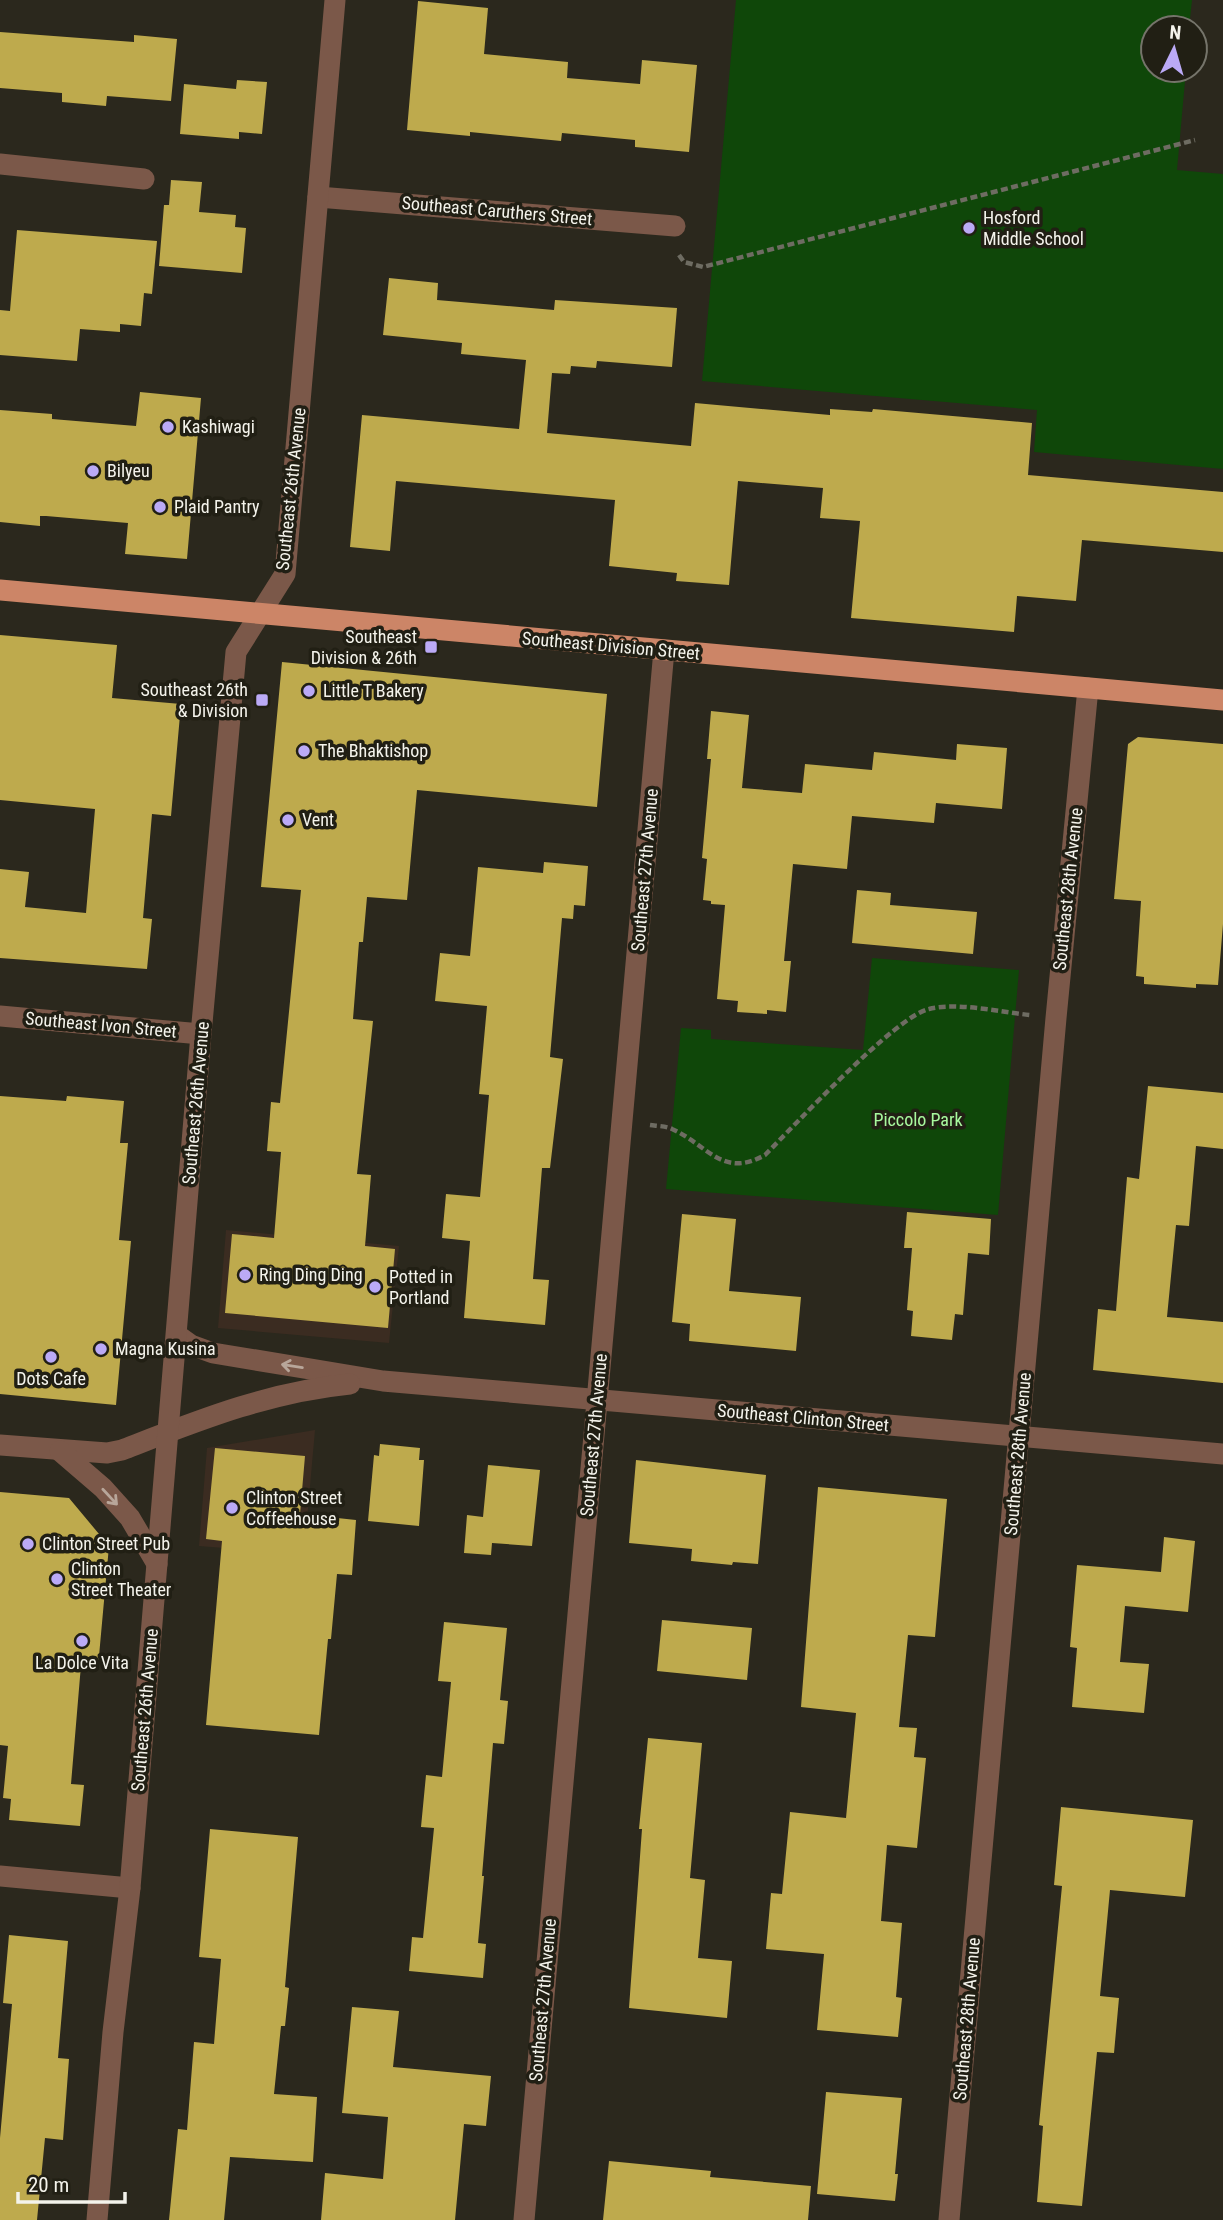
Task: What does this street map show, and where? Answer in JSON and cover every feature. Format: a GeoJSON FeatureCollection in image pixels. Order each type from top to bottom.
{"type":"FeatureCollection","features":[{"type":"Feature","properties":{"kind":"main road","name":"Southeast Division Street"},"geometry":{"type":"LineString","coordinates":[[0,590],[1223,700]]}},
{"type":"Feature","properties":{"kind":"street","name":"Southeast 26th Avenue"},"geometry":{"type":"LineString","coordinates":[[97,2220],[113,2032],[130,1888],[201,1034],[236,652],[285,574],[335,0]]}},
{"type":"Feature","properties":{"kind":"street"},"geometry":{"type":"LineString","coordinates":[[0,164],[144,179]]}},
{"type":"Feature","properties":{"kind":"street","name":"Southeast Caruthers Street"},"geometry":{"type":"LineString","coordinates":[[318,197],[675,226]]}},
{"type":"Feature","properties":{"kind":"street","name":"Southeast 27th Avenue"},"geometry":{"type":"LineString","coordinates":[[524,2220],[664,650]]}},
{"type":"Feature","properties":{"kind":"street","name":"Southeast 28th Avenue"},"geometry":{"type":"LineString","coordinates":[[949,2220],[1088,688]]}},
{"type":"Feature","properties":{"kind":"street","name":"Southeast Ivon Street"},"geometry":{"type":"LineString","coordinates":[[0,1016],[201,1034]]}},
{"type":"Feature","properties":{"kind":"street","name":"Southeast Clinton Street"},"geometry":{"type":"LineString","coordinates":[[177,1335],[191,1345],[227,1356],[383,1381],[1223,1454]]}},
{"type":"Feature","properties":{"kind":"street","name":"Southeast Clinton Street"},"geometry":{"type":"LineString","coordinates":[[0,1445],[107,1453],[122,1450],[225,1410],[325,1386],[383,1381]]}},
{"type":"Feature","properties":{"kind":"street"},"geometry":{"type":"LineString","coordinates":[[60,1451],[103,1488],[130,1518],[157,1564]]}},
{"type":"Feature","properties":{"kind":"street"},"geometry":{"type":"LineString","coordinates":[[0,1876],[130,1888]]}},
{"type":"Feature","properties":{"kind":"path"},"geometry":{"type":"LineString","coordinates":[[703,267],[1195,140]]}},
{"type":"Feature","properties":{"kind":"path"},"geometry":{"type":"LineString","coordinates":[[622,1121],[671,1128],[724,1162],[741,1165],[765,1155],[898,1026],[926,1009],[948,1007],[1056,1018]]}},
{"type":"Feature","properties":{"kind":"shaded area"},"geometry":{"type":"Polygon","coordinates":[[[226,1230],[399,1246],[389,1343],[218,1328],[226,1230]]]}},
{"type":"Feature","properties":{"kind":"shaded area"},"geometry":{"type":"Polygon","coordinates":[[[315,1430],[307,1520],[273,1552],[199,1546],[207,1448],[315,1430]]]}},
{"type":"Feature","properties":{"kind":"green space","name":"Hosford Middle School"},"geometry":{"type":"Polygon","coordinates":[[[736,0],[1192,0],[1190,14],[1139,14],[1139,84],[1185,84],[1177,170],[1223,174],[1223,469],[1034,452],[1037,410],[702,381],[736,0]]]}},
{"type":"Feature","properties":{"kind":"green space","name":"Piccolo Park"},"geometry":{"type":"Polygon","coordinates":[[[872,958],[1019,970],[998,1215],[666,1189],[681,1028],[711,1030],[711,1039],[863,1050],[872,958]]]}},
{"type":"Feature","properties":{"kind":"building"},"geometry":{"type":"Polygon","coordinates":[[[418,1],[488,8],[484,54],[568,62],[567,78],[640,84],[642,60],[697,65],[689,152],[635,147],[635,140],[562,133],[561,141],[470,132],[470,136],[407,130],[418,1]]]}},
{"type":"Feature","properties":{"kind":"building"},"geometry":{"type":"Polygon","coordinates":[[[0,32],[134,42],[134,35],[177,39],[171,101],[107,96],[106,106],[62,102],[62,93],[0,88],[0,32]]]}},
{"type":"Feature","properties":{"kind":"building"},"geometry":{"type":"Polygon","coordinates":[[[237,80],[267,82],[262,134],[239,132],[239,139],[180,134],[184,84],[236,89],[237,80]]]}},
{"type":"Feature","properties":{"kind":"building"},"geometry":{"type":"Polygon","coordinates":[[[171,180],[202,182],[199,212],[236,215],[235,227],[246,228],[242,273],[159,266],[164,205],[169,205],[171,180]]]}},
{"type":"Feature","properties":{"kind":"building"},"geometry":{"type":"Polygon","coordinates":[[[17,230],[157,241],[152,294],[144,293],[141,326],[120,324],[120,332],[80,329],[77,361],[0,355],[0,310],[10,311],[17,230]]]}},
{"type":"Feature","properties":{"kind":"building"},"geometry":{"type":"Polygon","coordinates":[[[389,278],[438,283],[437,300],[554,310],[555,300],[677,308],[672,367],[597,361],[596,368],[571,366],[570,374],[552,373],[547,433],[691,446],[695,403],[830,415],[830,409],[872,412],[873,409],[1032,423],[1028,475],[1223,492],[1223,552],[1082,540],[1076,601],[1017,596],[1014,632],[851,618],[860,521],[820,518],[823,488],[738,481],[729,585],[676,581],[677,573],[609,566],[615,500],[396,481],[390,551],[350,547],[362,415],[519,429],[526,360],[461,354],[462,343],[383,335],[389,278]]]}},
{"type":"Feature","properties":{"kind":"building"},"geometry":{"type":"Polygon","coordinates":[[[140,392],[201,398],[187,559],[125,554],[128,523],[46,516],[40,516],[40,526],[0,522],[0,410],[52,414],[52,419],[136,426],[140,392]]]}},
{"type":"Feature","properties":{"kind":"building"},"geometry":{"type":"Polygon","coordinates":[[[0,635],[117,645],[112,698],[181,704],[171,816],[152,814],[143,918],[152,919],[147,969],[0,958],[0,869],[29,872],[25,907],[86,913],[95,809],[0,800],[0,635]]]}},
{"type":"Feature","properties":{"kind":"building"},"geometry":{"type":"Polygon","coordinates":[[[282,662],[607,694],[597,807],[417,790],[407,900],[367,897],[363,942],[359,942],[353,1019],[373,1021],[357,1174],[371,1175],[365,1246],[395,1249],[388,1328],[225,1313],[232,1234],[274,1238],[281,1152],[267,1151],[271,1102],[280,1103],[301,890],[261,887],[282,662]]]}},
{"type":"Feature","properties":{"kind":"building"},"geometry":{"type":"Polygon","coordinates":[[[711,711],[749,715],[742,788],[802,793],[805,764],[872,770],[874,752],[956,760],[957,744],[1007,748],[1002,809],[936,803],[934,823],[852,816],[847,869],[793,864],[784,961],[791,961],[786,1012],[737,1012],[738,1001],[717,999],[725,905],[711,904],[711,901],[703,900],[707,859],[702,858],[711,759],[707,759],[711,711]]]}},
{"type":"Feature","properties":{"kind":"building"},"geometry":{"type":"Polygon","coordinates":[[[1138,737],[1223,744],[1223,924],[1218,985],[1196,984],[1196,988],[1144,984],[1144,977],[1136,976],[1141,901],[1114,899],[1128,744],[1138,737]]]}},
{"type":"Feature","properties":{"kind":"building"},"geometry":{"type":"Polygon","coordinates":[[[544,862],[588,866],[585,906],[574,905],[573,919],[562,918],[550,1057],[563,1059],[550,1168],[542,1168],[533,1279],[549,1280],[545,1325],[464,1318],[470,1241],[442,1238],[446,1194],[480,1197],[489,1095],[479,1094],[487,1006],[435,1001],[440,953],[470,956],[478,867],[543,873],[544,862]]]}},
{"type":"Feature","properties":{"kind":"building"},"geometry":{"type":"Polygon","coordinates":[[[857,890],[891,893],[890,905],[977,912],[973,954],[852,943],[857,890]]]}},
{"type":"Feature","properties":{"kind":"building"},"geometry":{"type":"Polygon","coordinates":[[[1148,1086],[1223,1093],[1223,1149],[1196,1146],[1189,1226],[1176,1225],[1167,1317],[1223,1322],[1223,1383],[1093,1370],[1098,1309],[1116,1311],[1127,1177],[1139,1179],[1148,1086]]]}},
{"type":"Feature","properties":{"kind":"building"},"geometry":{"type":"Polygon","coordinates":[[[0,1096],[66,1101],[67,1096],[124,1101],[120,1143],[128,1143],[119,1240],[131,1241],[116,1405],[0,1394],[0,1096]]]}},
{"type":"Feature","properties":{"kind":"building"},"geometry":{"type":"Polygon","coordinates":[[[907,1212],[991,1219],[989,1255],[968,1253],[963,1315],[955,1314],[952,1340],[911,1336],[913,1311],[907,1310],[912,1248],[904,1248],[907,1212]]]}},
{"type":"Feature","properties":{"kind":"building"},"geometry":{"type":"Polygon","coordinates":[[[682,1214],[736,1219],[729,1291],[801,1297],[796,1351],[689,1341],[690,1324],[672,1322],[682,1214]]]}},
{"type":"Feature","properties":{"kind":"building"},"geometry":{"type":"Polygon","coordinates":[[[380,1444],[420,1448],[419,1460],[424,1460],[419,1526],[368,1521],[374,1455],[379,1456],[380,1444]]]}},
{"type":"Feature","properties":{"kind":"building"},"geometry":{"type":"Polygon","coordinates":[[[215,1448],[305,1456],[300,1514],[356,1520],[352,1575],[337,1574],[319,1735],[206,1725],[222,1541],[206,1539],[215,1448]]]}},
{"type":"Feature","properties":{"kind":"building"},"geometry":{"type":"Polygon","coordinates":[[[636,1460],[766,1475],[758,1564],[733,1562],[732,1565],[691,1561],[692,1549],[629,1543],[636,1460]]]}},
{"type":"Feature","properties":{"kind":"building"},"geometry":{"type":"Polygon","coordinates":[[[488,1465],[540,1470],[532,1546],[492,1543],[491,1555],[464,1553],[467,1515],[483,1517],[488,1465]]]}},
{"type":"Feature","properties":{"kind":"building"},"geometry":{"type":"Polygon","coordinates":[[[818,1487],[947,1499],[935,1637],[908,1635],[899,1727],[917,1728],[914,1757],[926,1758],[917,1848],[887,1845],[881,1921],[902,1923],[896,1997],[902,1998],[898,2037],[817,2030],[824,1954],[766,1949],[771,1893],[782,1894],[790,1812],[846,1818],[856,1713],[801,1707],[818,1487]]]}},
{"type":"Feature","properties":{"kind":"building"},"geometry":{"type":"Polygon","coordinates":[[[0,1492],[69,1498],[109,1546],[98,1667],[81,1665],[71,1784],[84,1785],[80,1826],[9,1820],[11,1799],[3,1798],[8,1746],[0,1745],[0,1492]]]}},
{"type":"Feature","properties":{"kind":"building"},"geometry":{"type":"Polygon","coordinates":[[[1164,1537],[1195,1541],[1188,1612],[1125,1606],[1120,1662],[1149,1664],[1144,1713],[1072,1707],[1077,1648],[1070,1647],[1077,1565],[1161,1572],[1164,1537]]]}},
{"type":"Feature","properties":{"kind":"building"},"geometry":{"type":"Polygon","coordinates":[[[662,1620],[752,1628],[747,1680],[657,1671],[662,1620]]]}},
{"type":"Feature","properties":{"kind":"building"},"geometry":{"type":"Polygon","coordinates":[[[444,1622],[507,1628],[500,1700],[508,1701],[504,1744],[493,1743],[482,1876],[478,1943],[486,1944],[483,1978],[409,1971],[412,1937],[423,1938],[434,1828],[421,1827],[426,1775],[442,1777],[451,1682],[438,1681],[444,1622]]]}},
{"type":"Feature","properties":{"kind":"building"},"geometry":{"type":"Polygon","coordinates":[[[648,1738],[702,1743],[690,1878],[705,1880],[698,1958],[732,1961],[727,2018],[629,2008],[642,1829],[639,1829],[648,1738]]]}},
{"type":"Feature","properties":{"kind":"building"},"geometry":{"type":"Polygon","coordinates":[[[1061,1807],[1193,1820],[1185,1897],[1110,1890],[1100,1996],[1119,1998],[1114,2053],[1097,2052],[1082,2206],[1037,2202],[1043,2126],[1039,2125],[1062,1886],[1054,1885],[1061,1807]]]}},
{"type":"Feature","properties":{"kind":"building"},"geometry":{"type":"Polygon","coordinates":[[[210,1829],[298,1837],[285,1987],[289,1988],[285,2026],[281,2026],[274,2094],[317,2097],[313,2162],[230,2157],[224,2220],[169,2220],[178,2129],[187,2130],[194,2042],[214,2044],[221,1959],[199,1957],[210,1829]]]}},
{"type":"Feature","properties":{"kind":"building"},"geometry":{"type":"Polygon","coordinates":[[[9,1935],[68,1941],[58,2058],[69,2059],[63,2140],[45,2138],[37,2220],[0,2220],[0,2138],[12,2004],[3,2003],[9,1935]]]}},
{"type":"Feature","properties":{"kind":"building"},"geometry":{"type":"Polygon","coordinates":[[[352,2007],[399,2011],[393,2067],[491,2076],[486,2126],[464,2124],[455,2220],[321,2220],[325,2173],[383,2179],[388,2117],[342,2113],[352,2007]]]}},
{"type":"Feature","properties":{"kind":"building"},"geometry":{"type":"Polygon","coordinates":[[[826,2092],[902,2098],[895,2201],[817,2194],[826,2092]]]}},
{"type":"Feature","properties":{"kind":"building"},"geometry":{"type":"Polygon","coordinates":[[[609,2161],[711,2171],[710,2177],[811,2186],[808,2220],[603,2220],[609,2161]]]}},
{"type":"Feature","properties":{"kind":"place","name":"Hosford Middle School"},"geometry":{"type":"Point","coordinates":[969,228]}},
{"type":"Feature","properties":{"kind":"place","name":"Kashiwagi"},"geometry":{"type":"Point","coordinates":[168,427]}},
{"type":"Feature","properties":{"kind":"place","name":"Bilyeu"},"geometry":{"type":"Point","coordinates":[93,471]}},
{"type":"Feature","properties":{"kind":"place","name":"Plaid Pantry"},"geometry":{"type":"Point","coordinates":[160,507]}},
{"type":"Feature","properties":{"kind":"place","name":"Southeast Division & 26th"},"geometry":{"type":"Point","coordinates":[431,647]}},
{"type":"Feature","properties":{"kind":"place","name":"Little T Bakery"},"geometry":{"type":"Point","coordinates":[309,691]}},
{"type":"Feature","properties":{"kind":"place","name":"Southeast 26th & Division"},"geometry":{"type":"Point","coordinates":[262,700]}},
{"type":"Feature","properties":{"kind":"place","name":"The Bhaktishop"},"geometry":{"type":"Point","coordinates":[304,751]}},
{"type":"Feature","properties":{"kind":"place","name":"Vent"},"geometry":{"type":"Point","coordinates":[288,820]}},
{"type":"Feature","properties":{"kind":"place","name":"Ring Ding Ding"},"geometry":{"type":"Point","coordinates":[245,1275]}},
{"type":"Feature","properties":{"kind":"place","name":"Potted in Portland"},"geometry":{"type":"Point","coordinates":[375,1287]}},
{"type":"Feature","properties":{"kind":"place","name":"Magna Kusina"},"geometry":{"type":"Point","coordinates":[101,1349]}},
{"type":"Feature","properties":{"kind":"place","name":"Dots Cafe"},"geometry":{"type":"Point","coordinates":[51,1357]}},
{"type":"Feature","properties":{"kind":"place","name":"Clinton Street Coffeehouse"},"geometry":{"type":"Point","coordinates":[232,1508]}},
{"type":"Feature","properties":{"kind":"place","name":"Clinton Street Pub"},"geometry":{"type":"Point","coordinates":[28,1544]}},
{"type":"Feature","properties":{"kind":"place","name":"Clinton Street Theater"},"geometry":{"type":"Point","coordinates":[57,1579]}},
{"type":"Feature","properties":{"kind":"place","name":"La Dolce Vita"},"geometry":{"type":"Point","coordinates":[82,1641]}}]}
